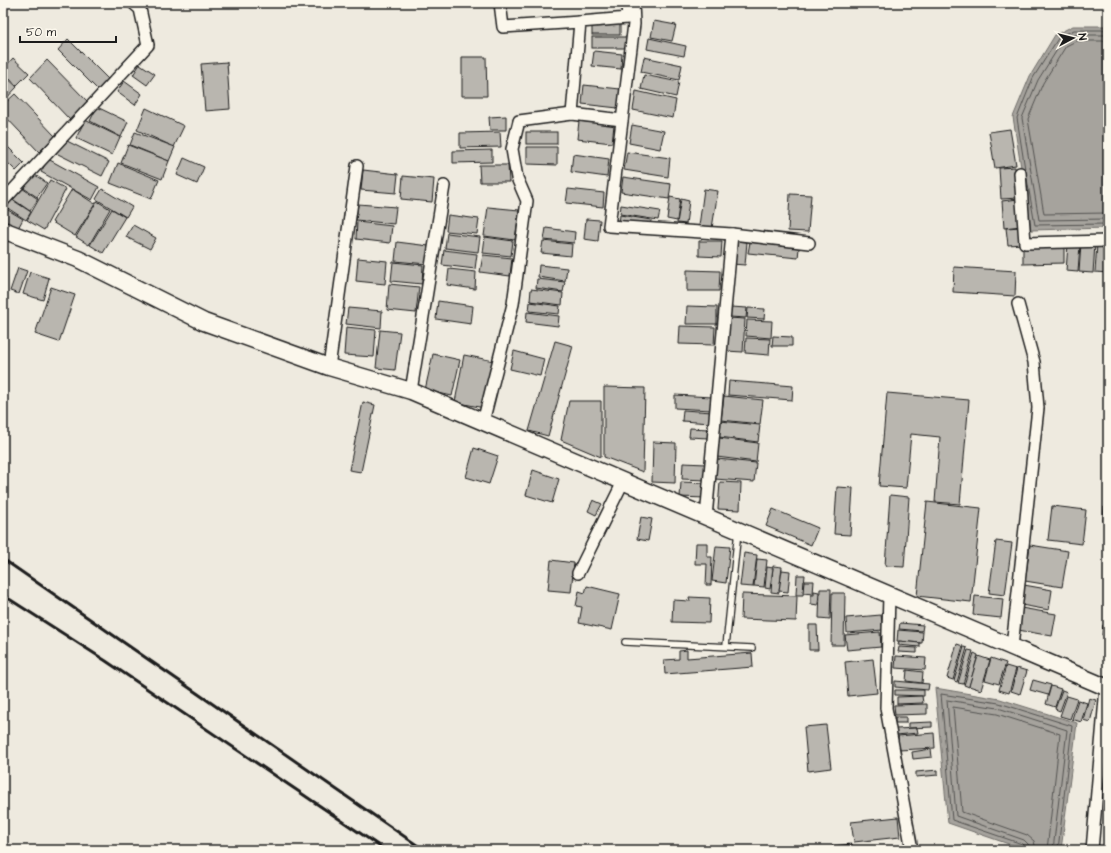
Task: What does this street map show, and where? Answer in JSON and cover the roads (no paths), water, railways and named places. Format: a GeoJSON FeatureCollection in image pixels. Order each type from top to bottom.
{"type":"FeatureCollection","features":[{"type":"Feature","properties":{"kind":"main road"},"geometry":{"type":"LineString","coordinates":[[3,230],[78,259],[204,322],[329,367],[411,391],[1107,688]]}},
{"type":"Feature","properties":{"kind":"street"},"geometry":{"type":"LineString","coordinates":[[3,201],[148,45],[140,9],[133,3]]}},
{"type":"Feature","properties":{"kind":"street"},"geometry":{"type":"LineString","coordinates":[[500,3],[502,27],[628,18],[627,3]]}},
{"type":"Feature","properties":{"kind":"street"},"geometry":{"type":"LineString","coordinates":[[633,3],[634,24],[610,226],[732,234],[809,243]]}},
{"type":"Feature","properties":{"kind":"street"},"geometry":{"type":"LineString","coordinates":[[572,114],[580,22]]}},
{"type":"Feature","properties":{"kind":"street"},"geometry":{"type":"LineString","coordinates":[[483,422],[513,304],[527,201],[517,178],[512,149],[519,121],[572,114],[622,120]]}},
{"type":"Feature","properties":{"kind":"street"},"geometry":{"type":"LineString","coordinates":[[329,367],[357,166]]}},
{"type":"Feature","properties":{"kind":"street"},"geometry":{"type":"LineString","coordinates":[[1020,173],[1025,243],[1108,241]]}},
{"type":"Feature","properties":{"kind":"street"},"geometry":{"type":"LineString","coordinates":[[411,391],[444,186]]}},
{"type":"Feature","properties":{"kind":"street"},"geometry":{"type":"LineString","coordinates":[[706,517],[732,234]]}},
{"type":"Feature","properties":{"kind":"street"},"geometry":{"type":"LineString","coordinates":[[1012,647],[1038,408],[1034,362],[1018,304]]}},
{"type":"Feature","properties":{"kind":"street"},"geometry":{"type":"LineString","coordinates":[[578,573],[623,482]]}},
{"type":"Feature","properties":{"kind":"street"},"geometry":{"type":"LineString","coordinates":[[889,595],[886,708],[912,850]]}},
{"type":"Feature","properties":{"kind":"street"},"geometry":{"type":"LineString","coordinates":[[1092,850],[1107,688]]}},
{"type":"Feature","properties":{"kind":"lane"},"geometry":{"type":"LineString","coordinates":[[726,646],[738,530]]}},
{"type":"Feature","properties":{"kind":"lane"},"geometry":{"type":"LineString","coordinates":[[625,642],[752,648]]}},
{"type":"Feature","properties":{"kind":"water"},"geometry":{"type":"Polygon","coordinates":[[[1073,26],[1108,26],[1108,228],[1031,230],[1013,117],[1030,76],[1055,35],[1073,26]]]}},
{"type":"Feature","properties":{"kind":"water"},"geometry":{"type":"Polygon","coordinates":[[[935,688],[1000,699],[1077,723],[1061,850],[1026,850],[948,823],[935,688]]]}},
{"type":"Feature","properties":{"kind":"railway"},"geometry":{"type":"LineString","coordinates":[[3,559],[424,850]]}},
{"type":"Feature","properties":{"kind":"railway"},"geometry":{"type":"LineString","coordinates":[[3,595],[106,661],[385,850]]}}]}
